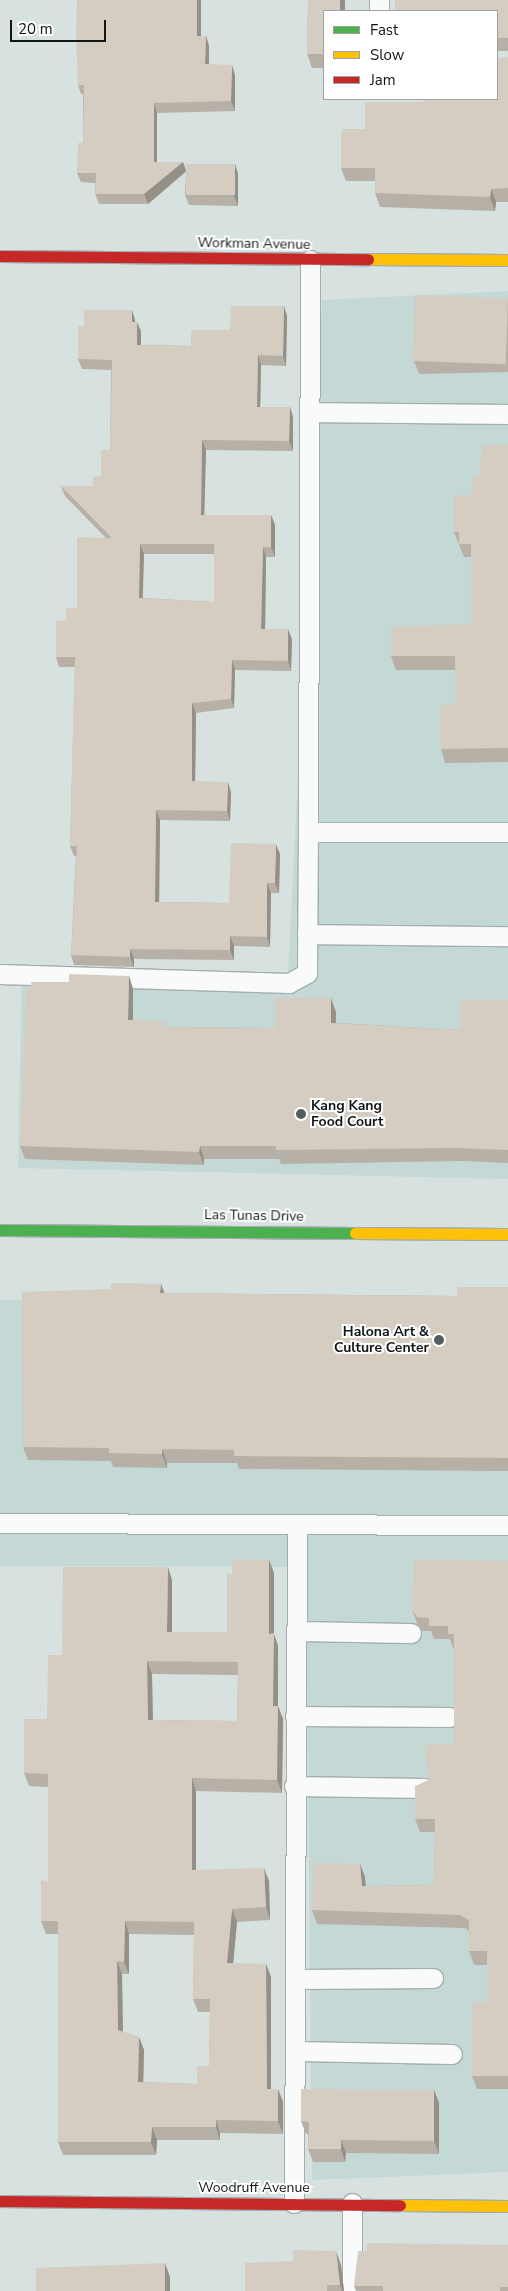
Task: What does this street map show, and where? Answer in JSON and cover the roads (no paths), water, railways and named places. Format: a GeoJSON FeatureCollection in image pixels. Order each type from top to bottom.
{"type":"FeatureCollection","features":[{"type":"Feature","properties":{"kind":"street","name":"Workman Avenue"},"geometry":{"type":"LineString","coordinates":[[0,256],[310,260],[508,260]]}},
{"type":"Feature","properties":{"kind":"street","name":"Las Tunas Drive"},"geometry":{"type":"LineString","coordinates":[[0,1230],[508,1234]]}},
{"type":"Feature","properties":{"kind":"street","name":"Woodruff Avenue"},"geometry":{"type":"LineString","coordinates":[[0,2201],[508,2206]]}},
{"type":"Feature","properties":{"kind":"lane"},"geometry":{"type":"LineString","coordinates":[[0,974],[289,983],[307,973],[310,260]]}},
{"type":"Feature","properties":{"kind":"lane"},"geometry":{"type":"LineString","coordinates":[[310,412],[508,414]]}},
{"type":"Feature","properties":{"kind":"lane"},"geometry":{"type":"LineString","coordinates":[[308,832],[508,832]]}},
{"type":"Feature","properties":{"kind":"lane"},"geometry":{"type":"LineString","coordinates":[[307,934],[508,936]]}},
{"type":"Feature","properties":{"kind":"lane"},"geometry":{"type":"LineString","coordinates":[[0,1523],[508,1524]]}},
{"type":"Feature","properties":{"kind":"lane"},"geometry":{"type":"LineString","coordinates":[[294,2203],[298,1979],[294,1786],[297,1525]]}},
{"type":"Feature","properties":{"kind":"lane"},"geometry":{"type":"LineString","coordinates":[[296,1631],[411,1633]]}},
{"type":"Feature","properties":{"kind":"lane"},"geometry":{"type":"LineString","coordinates":[[295,1716],[450,1717]]}},
{"type":"Feature","properties":{"kind":"lane"},"geometry":{"type":"LineString","coordinates":[[294,1786],[424,1788]]}},
{"type":"Feature","properties":{"kind":"lane"},"geometry":{"type":"LineString","coordinates":[[298,1979],[433,1978]]}},
{"type":"Feature","properties":{"kind":"lane"},"geometry":{"type":"LineString","coordinates":[[297,2051],[452,2054]]}},
{"type":"Feature","properties":{"kind":"lane"},"geometry":{"type":"LineString","coordinates":[[352,2203],[352,2291]]}},
{"type":"Feature","properties":{"kind":"place","name":"Kang Kang Food Court"},"geometry":{"type":"Point","coordinates":[301,1114]}},
{"type":"Feature","properties":{"kind":"place","name":"Halona Art & Culture Center"},"geometry":{"type":"Point","coordinates":[439,1340]}}]}
